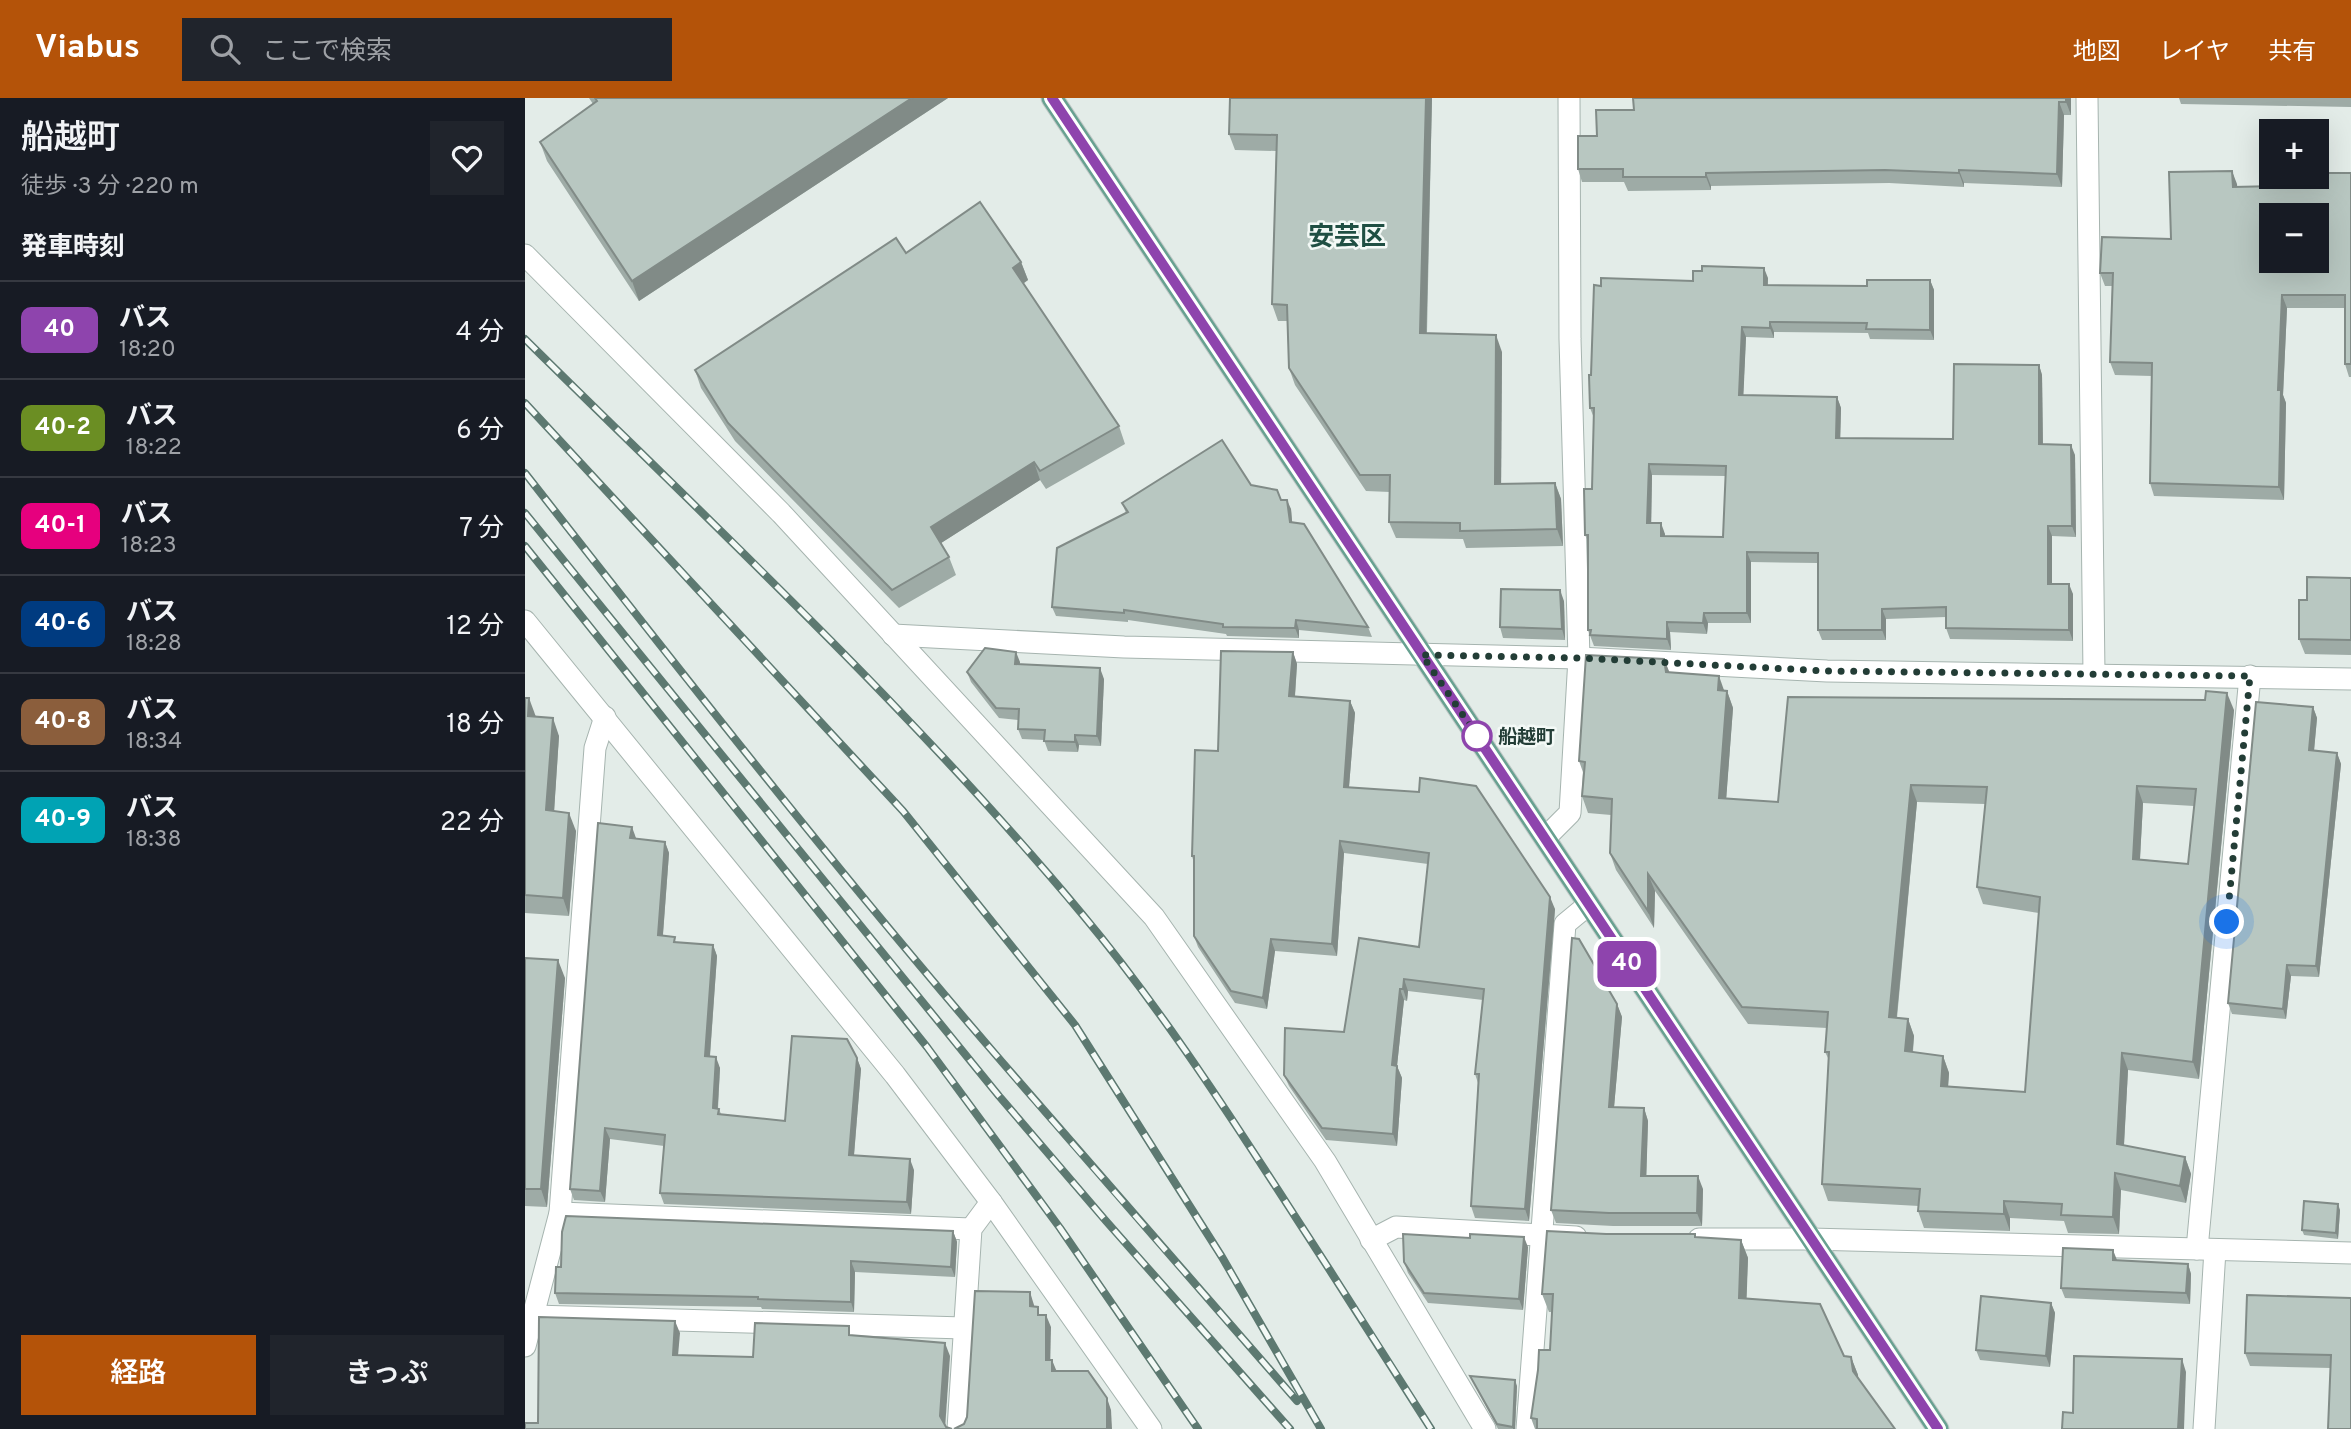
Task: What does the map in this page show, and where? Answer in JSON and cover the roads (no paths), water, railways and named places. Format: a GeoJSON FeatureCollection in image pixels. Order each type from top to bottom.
{"type":"FeatureCollection","features":[{"type":"Feature","properties":{"kind":"main road"},"geometry":{"type":"LineString","coordinates":[[1052,98],[1546,837],[1809,1239],[1938,1429]]}},
{"type":"Feature","properties":{"kind":"street"},"geometry":{"type":"LineString","coordinates":[[1546,837],[1570,813],[1579,658],[1570,340],[1569,98]]}},
{"type":"Feature","properties":{"kind":"street"},"geometry":{"type":"LineString","coordinates":[[2087,98],[2094,674]]}},
{"type":"Feature","properties":{"kind":"street"},"geometry":{"type":"LineString","coordinates":[[525,255],[781,513],[1154,916],[1325,1161],[1485,1429]]}},
{"type":"Feature","properties":{"kind":"street"},"geometry":{"type":"LineString","coordinates":[[525,621],[895,1075],[991,1202],[1151,1429]]}},
{"type":"Feature","properties":{"kind":"street"},"geometry":{"type":"LineString","coordinates":[[893,635],[1124,647],[1579,658],[1827,671],[2351,679]]}},
{"type":"Feature","properties":{"kind":"street"},"geometry":{"type":"LineString","coordinates":[[2204,1429],[2206,1250],[2250,676]]}},
{"type":"Feature","properties":{"kind":"street"},"geometry":{"type":"LineString","coordinates":[[525,1346],[560,1213],[595,748],[605,717]]}},
{"type":"Feature","properties":{"kind":"street"},"geometry":{"type":"LineString","coordinates":[[1527,1429],[1565,924],[1588,905]]}},
{"type":"Feature","properties":{"kind":"street"},"geometry":{"type":"LineString","coordinates":[[958,1429],[971,1229],[991,1202]]}},
{"type":"Feature","properties":{"kind":"street"},"geometry":{"type":"LineString","coordinates":[[560,1213],[971,1229]]}},
{"type":"Feature","properties":{"kind":"street"},"geometry":{"type":"LineString","coordinates":[[1371,1240],[1396,1227],[1601,1239]]}},
{"type":"Feature","properties":{"kind":"street"},"geometry":{"type":"LineString","coordinates":[[1679,1239],[1809,1239],[2351,1253]]}},
{"type":"Feature","properties":{"kind":"street"},"geometry":{"type":"LineString","coordinates":[[534,1316],[964,1328]]}},
{"type":"Feature","properties":{"kind":"railway"},"geometry":{"type":"LineString","coordinates":[[525,339],[740,549],[881,692],[950,764],[1082,914],[1131,975],[1200,1071],[1431,1429]]}},
{"type":"Feature","properties":{"kind":"railway"},"geometry":{"type":"LineString","coordinates":[[525,403],[903,811],[1075,1025],[1222,1257],[1321,1429]]}},
{"type":"Feature","properties":{"kind":"railway"},"geometry":{"type":"LineString","coordinates":[[525,473],[880,917],[1039,1105],[1297,1401]]}},
{"type":"Feature","properties":{"kind":"railway"},"geometry":{"type":"LineString","coordinates":[[525,513],[999,1096],[1290,1429]]}},
{"type":"Feature","properties":{"kind":"railway"},"geometry":{"type":"LineString","coordinates":[[525,546],[927,1047],[1060,1228],[1198,1429]]}},
{"type":"Feature","properties":{"kind":"place","name":"船越町"},"geometry":{"type":"Point","coordinates":[1477,736]}},
{"type":"Feature","properties":{"kind":"district","name":"安芸区"},"geometry":{"type":"Point","coordinates":[1347,236]}}]}
